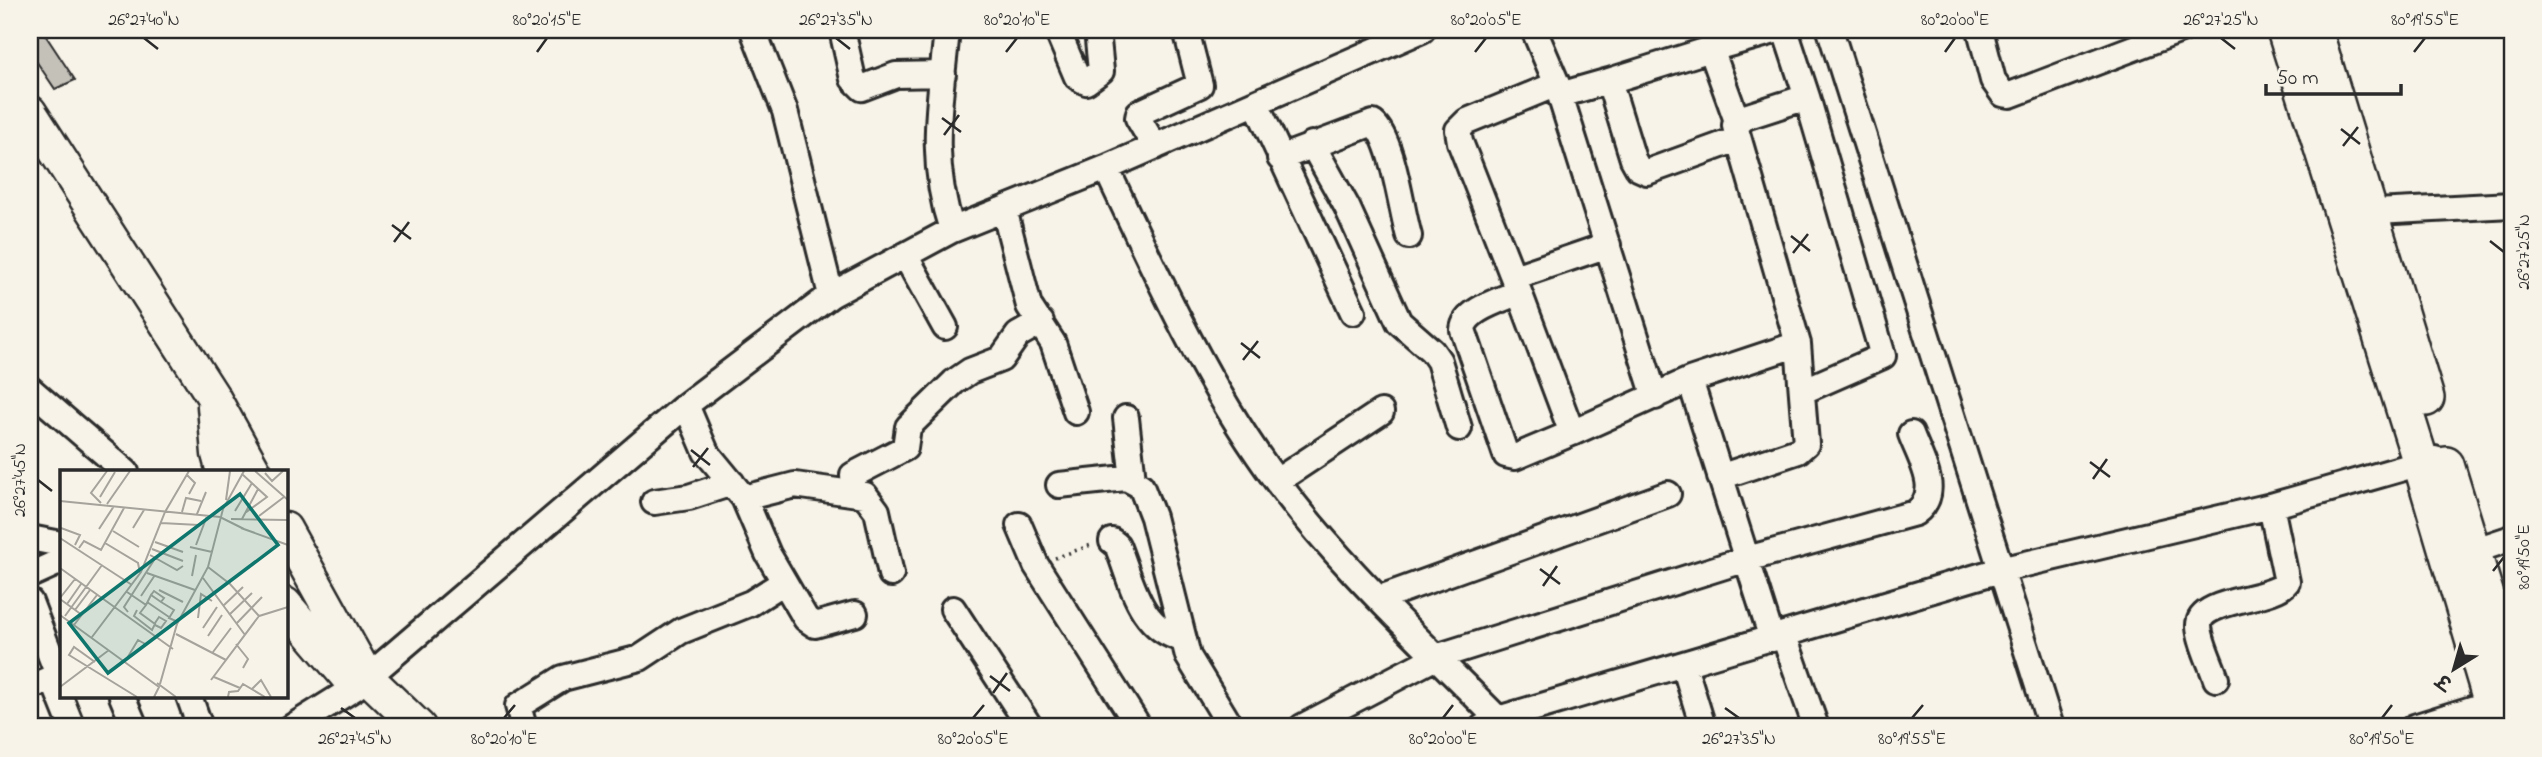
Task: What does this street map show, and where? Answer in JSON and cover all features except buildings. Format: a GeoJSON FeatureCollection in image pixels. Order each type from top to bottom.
{"type":"FeatureCollection","features":[{"type":"Feature","properties":{"kind":"highway"},"geometry":{"type":"LineString","coordinates":[[2285,30],[2357,213]]}},
{"type":"Feature","properties":{"kind":"highway"},"geometry":{"type":"LineString","coordinates":[[2314,30],[2357,213],[2504,702]]}},
{"type":"Feature","properties":{"kind":"highway"},"geometry":{"type":"LineString","coordinates":[[2432,460],[2473,551],[2504,702]]}},
{"type":"Feature","properties":{"kind":"main road"},"geometry":{"type":"LineString","coordinates":[[30,112],[214,398],[254,470]]}},
{"type":"Feature","properties":{"kind":"main road"},"geometry":{"type":"LineString","coordinates":[[214,398],[218,454],[222,470]]}},
{"type":"Feature","properties":{"kind":"main road"},"geometry":{"type":"LineString","coordinates":[[287,534],[323,628],[397,727]]}},
{"type":"Feature","properties":{"kind":"main road"},"geometry":{"type":"LineString","coordinates":[[287,605],[323,628]]}},
{"type":"Feature","properties":{"kind":"main road"},"geometry":{"type":"LineString","coordinates":[[361,682],[419,727]]}},
{"type":"Feature","properties":{"kind":"street"},"geometry":{"type":"LineString","coordinates":[[753,30],[785,111],[831,295]]}},
{"type":"Feature","properties":{"kind":"street"},"geometry":{"type":"LineString","coordinates":[[842,30],[853,79],[862,88],[896,75],[943,74]]}},
{"type":"Feature","properties":{"kind":"street"},"geometry":{"type":"LineString","coordinates":[[947,30],[937,164],[941,198],[952,230]]}},
{"type":"Feature","properties":{"kind":"street"},"geometry":{"type":"LineString","coordinates":[[1057,30],[1077,77],[1086,82],[1101,71],[1097,30]]}},
{"type":"Feature","properties":{"kind":"street"},"geometry":{"type":"LineString","coordinates":[[1155,147],[1138,118],[1139,113],[1197,89],[1200,85],[1186,30]]}},
{"type":"Feature","properties":{"kind":"street"},"geometry":{"type":"LineString","coordinates":[[292,727],[361,682],[686,405],[831,295],[952,230],[1106,168],[1422,30]]}},
{"type":"Feature","properties":{"kind":"street"},"geometry":{"type":"LineString","coordinates":[[1534,30],[1559,90],[1655,397]]}},
{"type":"Feature","properties":{"kind":"street"},"geometry":{"type":"LineString","coordinates":[[1572,433],[1460,142],[1458,130],[1467,121],[1559,90],[1609,81],[1778,30]]}},
{"type":"Feature","properties":{"kind":"street"},"geometry":{"type":"LineString","coordinates":[[1785,30],[1883,356],[1803,391]]}},
{"type":"Feature","properties":{"kind":"street"},"geometry":{"type":"LineString","coordinates":[[1830,30],[2051,727]]}},
{"type":"Feature","properties":{"kind":"street"},"geometry":{"type":"LineString","coordinates":[[1980,30],[1993,80],[2003,94],[2010,95],[2181,30]]}},
{"type":"Feature","properties":{"kind":"street"},"geometry":{"type":"LineString","coordinates":[[1711,49],[1798,344],[1806,436],[1803,448],[1720,477]]}},
{"type":"Feature","properties":{"kind":"street"},"geometry":{"type":"LineString","coordinates":[[1609,81],[1633,159],[1638,167],[1647,172],[1807,97]]}},
{"type":"Feature","properties":{"kind":"street"},"geometry":{"type":"LineString","coordinates":[[1256,103],[1353,312]]}},
{"type":"Feature","properties":{"kind":"street"},"geometry":{"type":"LineString","coordinates":[[1280,158],[1367,122],[1377,125],[1390,159],[1409,236]]}},
{"type":"Feature","properties":{"kind":"street"},"geometry":{"type":"LineString","coordinates":[[1312,144],[1347,207],[1399,323],[1432,351],[1438,362],[1459,428]]}},
{"type":"Feature","properties":{"kind":"street"},"geometry":{"type":"LineString","coordinates":[[1106,168],[1163,289],[1245,435],[1277,481],[1306,518],[1380,598],[1503,722],[2000,570],[2271,506],[2432,460]]}},
{"type":"Feature","properties":{"kind":"street"},"geometry":{"type":"LineString","coordinates":[[2357,213],[2512,205]]}},
{"type":"Feature","properties":{"kind":"street"},"geometry":{"type":"LineString","coordinates":[[1004,209],[1029,306],[1041,322],[1062,365],[1076,412]]}},
{"type":"Feature","properties":{"kind":"street"},"geometry":{"type":"LineString","coordinates":[[1608,245],[1517,285],[1470,315],[1464,322],[1463,330],[1506,455],[1515,457],[1689,380],[1798,344]]}},
{"type":"Feature","properties":{"kind":"street"},"geometry":{"type":"LineString","coordinates":[[905,256],[945,327]]}},
{"type":"Feature","properties":{"kind":"street"},"geometry":{"type":"LineString","coordinates":[[854,492],[853,475],[905,448],[908,428],[954,382],[970,371],[1001,359],[1018,335],[1041,322]]}},
{"type":"Feature","properties":{"kind":"street"},"geometry":{"type":"LineString","coordinates":[[1689,380],[1747,559],[1816,727]]}},
{"type":"Feature","properties":{"kind":"street"},"geometry":{"type":"LineString","coordinates":[[30,389],[124,470]]}},
{"type":"Feature","properties":{"kind":"street"},"geometry":{"type":"LineString","coordinates":[[686,405],[713,464],[738,491],[806,619],[815,625],[855,614]]}},
{"type":"Feature","properties":{"kind":"street"},"geometry":{"type":"LineString","coordinates":[[1277,481],[1381,412]]}},
{"type":"Feature","properties":{"kind":"street"},"geometry":{"type":"LineString","coordinates":[[1126,418],[1133,480]]}},
{"type":"Feature","properties":{"kind":"street"},"geometry":{"type":"LineString","coordinates":[[1303,727],[1436,657],[1747,559],[1915,513],[1924,506],[1931,490],[1911,435]]}},
{"type":"Feature","properties":{"kind":"street"},"geometry":{"type":"LineString","coordinates":[[1059,485],[1126,478],[1133,480],[1147,496],[1183,639],[1198,677],[1231,727]]}},
{"type":"Feature","properties":{"kind":"street"},"geometry":{"type":"LineString","coordinates":[[654,502],[787,486],[854,492],[871,500],[877,511],[891,574]]}},
{"type":"Feature","properties":{"kind":"street"},"geometry":{"type":"LineString","coordinates":[[1380,598],[1668,494]]}},
{"type":"Feature","properties":{"kind":"street"},"geometry":{"type":"LineString","coordinates":[[2216,679],[2199,627],[2204,615],[2213,608],[2277,589],[2287,582],[2271,506]]}},
{"type":"Feature","properties":{"kind":"street"},"geometry":{"type":"LineString","coordinates":[[1018,525],[1036,565],[1139,727]]}},
{"type":"Feature","properties":{"kind":"street"},"geometry":{"type":"LineString","coordinates":[[30,538],[60,544]]}},
{"type":"Feature","properties":{"kind":"street"},"geometry":{"type":"LineString","coordinates":[[2473,551],[2512,538]]}},
{"type":"Feature","properties":{"kind":"street"},"geometry":{"type":"LineString","coordinates":[[1112,541],[1117,545],[1146,617],[1167,635],[1183,639]]}},
{"type":"Feature","properties":{"kind":"street"},"geometry":{"type":"LineString","coordinates":[[30,575],[60,561]]}},
{"type":"Feature","properties":{"kind":"street"},"geometry":{"type":"LineString","coordinates":[[524,727],[518,706],[563,678],[640,658],[681,631],[751,603],[784,582]]}},
{"type":"Feature","properties":{"kind":"street"},"geometry":{"type":"LineString","coordinates":[[30,602],[50,678],[72,727]]}},
{"type":"Feature","properties":{"kind":"street"},"geometry":{"type":"LineString","coordinates":[[953,610],[1030,727]]}},
{"type":"Feature","properties":{"kind":"street"},"geometry":{"type":"LineString","coordinates":[[1684,665],[1703,727]]}},
{"type":"Feature","properties":{"kind":"street"},"geometry":{"type":"LineString","coordinates":[[123,698],[135,727]]}},
{"type":"Feature","properties":{"kind":"street"},"geometry":{"type":"LineString","coordinates":[[190,698],[200,727]]}},
{"type":"Feature","properties":{"kind":"street"},"geometry":{"type":"LineString","coordinates":[[2414,727],[2504,702]]}},
{"type":"Feature","properties":{"kind":"path"},"geometry":{"type":"LineString","coordinates":[[1036,565],[1106,540],[1112,541]]}}]}
